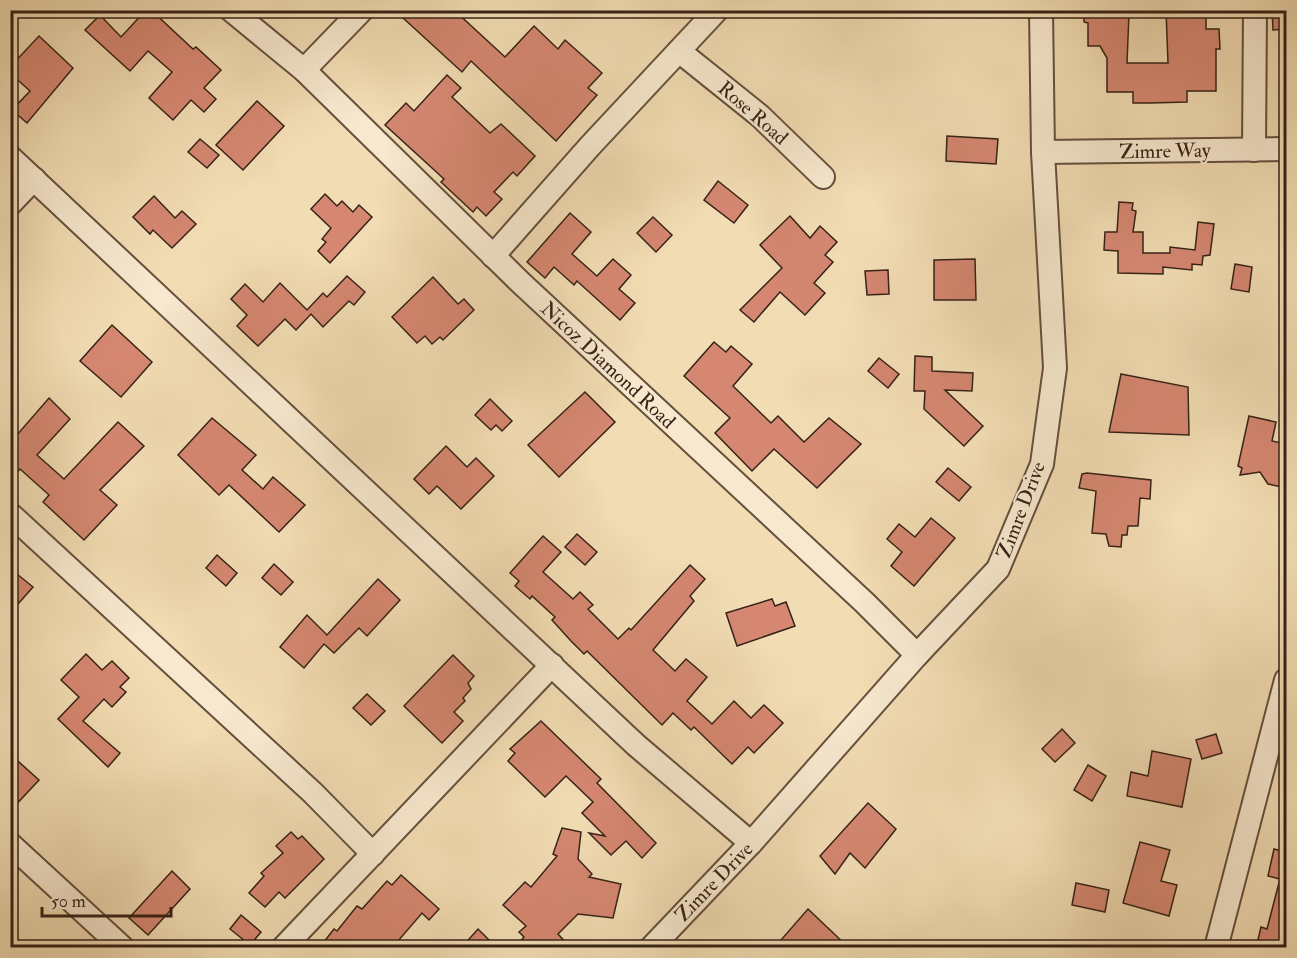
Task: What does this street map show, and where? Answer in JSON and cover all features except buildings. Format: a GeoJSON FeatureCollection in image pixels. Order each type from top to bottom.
{"type":"FeatureCollection","features":[{"type":"Feature","properties":{"kind":"street","name":"Nicoz Diamond Road"},"geometry":{"type":"LineString","coordinates":[[231,10],[304,70],[493,256],[865,603],[917,655]]}},
{"type":"Feature","properties":{"kind":"street"},"geometry":{"type":"LineString","coordinates":[[304,70],[362,10]]}},
{"type":"Feature","properties":{"kind":"street"},"geometry":{"type":"LineString","coordinates":[[493,256],[717,10]]}},
{"type":"Feature","properties":{"kind":"street","name":"Zimre Drive"},"geometry":{"type":"LineString","coordinates":[[651,948],[751,843],[917,655],[999,569],[1042,464],[1055,368],[1043,152],[1041,10]]}},
{"type":"Feature","properties":{"kind":"street"},"geometry":{"type":"LineString","coordinates":[[1254,150],[1255,10]]}},
{"type":"Feature","properties":{"kind":"street","name":"Rose Road"},"geometry":{"type":"LineString","coordinates":[[679,51],[760,116],[823,177]]}},
{"type":"Feature","properties":{"kind":"street","name":"Zimre Way"},"geometry":{"type":"LineString","coordinates":[[1043,152],[1287,148]]}},
{"type":"Feature","properties":{"kind":"street"},"geometry":{"type":"LineString","coordinates":[[10,157],[636,745],[751,843]]}},
{"type":"Feature","properties":{"kind":"street"},"geometry":{"type":"LineString","coordinates":[[10,204],[34,178]]}},
{"type":"Feature","properties":{"kind":"street"},"geometry":{"type":"LineString","coordinates":[[10,514],[313,793],[373,854]]}},
{"type":"Feature","properties":{"kind":"street"},"geometry":{"type":"LineString","coordinates":[[283,948],[552,665]]}},
{"type":"Feature","properties":{"kind":"street"},"geometry":{"type":"LineString","coordinates":[[1216,948],[1287,680]]}},
{"type":"Feature","properties":{"kind":"street"},"geometry":{"type":"LineString","coordinates":[[10,844],[123,948]]}}]}
